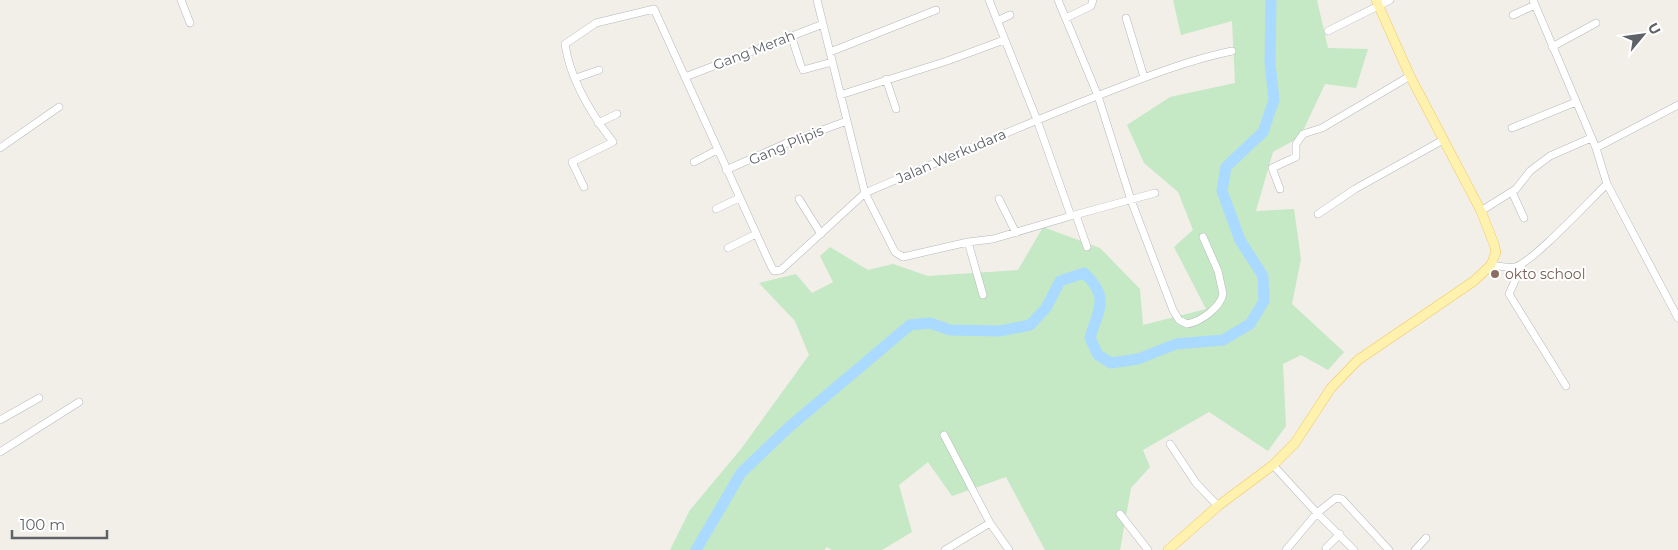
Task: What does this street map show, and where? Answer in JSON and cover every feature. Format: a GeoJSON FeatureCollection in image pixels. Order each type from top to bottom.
{"type":"FeatureCollection","features":[{"type":"Feature","properties":{"kind":"main road"},"geometry":{"type":"LineString","coordinates":[[1168,550],[1218,506],[1273,465],[1295,443],[1342,375],[1358,360],[1474,281],[1493,261],[1494,244],[1481,211],[1410,76],[1377,3]]}},
{"type":"Feature","properties":{"kind":"street"},"geometry":{"type":"LineString","coordinates":[[181,0],[190,23]]}},
{"type":"Feature","properties":{"kind":"street"},"geometry":{"type":"LineString","coordinates":[[650,0],[756,234],[728,248]]}},
{"type":"Feature","properties":{"kind":"street"},"geometry":{"type":"LineString","coordinates":[[817,0],[865,193],[895,252],[903,257],[1016,233],[1156,193]]}},
{"type":"Feature","properties":{"kind":"street"},"geometry":{"type":"LineString","coordinates":[[988,0],[1087,247]]}},
{"type":"Feature","properties":{"kind":"street"},"geometry":{"type":"LineString","coordinates":[[1058,0],[1098,96],[1131,200],[1172,310],[1179,320],[1187,324],[1217,307],[1223,294],[1218,272],[1203,237]]}},
{"type":"Feature","properties":{"kind":"street"},"geometry":{"type":"LineString","coordinates":[[1066,18],[1091,6],[1093,0]]}},
{"type":"Feature","properties":{"kind":"street"},"geometry":{"type":"LineString","coordinates":[[1328,31],[1377,3],[1390,0]]}},
{"type":"Feature","properties":{"kind":"street"},"geometry":{"type":"LineString","coordinates":[[1513,15],[1534,2],[1596,148],[1608,184],[1678,318]]}},
{"type":"Feature","properties":{"kind":"street"},"geometry":{"type":"LineString","coordinates":[[584,187],[572,162],[613,143],[598,123],[576,78],[565,45],[568,40],[596,23],[654,9]]}},
{"type":"Feature","properties":{"kind":"street"},"geometry":{"type":"LineString","coordinates":[[830,52],[936,10]]}},
{"type":"Feature","properties":{"kind":"street"},"geometry":{"type":"LineString","coordinates":[[997,21],[1010,15]]}},
{"type":"Feature","properties":{"kind":"street"},"geometry":{"type":"LineString","coordinates":[[1126,18],[1144,77]]}},
{"type":"Feature","properties":{"kind":"street"},"geometry":{"type":"LineString","coordinates":[[1552,48],[1596,23]]}},
{"type":"Feature","properties":{"kind":"street","name":"Gang Merah"},"geometry":{"type":"LineString","coordinates":[[684,77],[823,24]]}},
{"type":"Feature","properties":{"kind":"street"},"geometry":{"type":"LineString","coordinates":[[792,35],[802,68],[832,62]]}},
{"type":"Feature","properties":{"kind":"street"},"geometry":{"type":"LineString","coordinates":[[840,95],[947,61],[1004,40]]}},
{"type":"Feature","properties":{"kind":"street","name":"Jalan Werkudara"},"geometry":{"type":"LineString","coordinates":[[756,234],[772,269],[776,272],[781,270],[865,193],[1144,77],[1232,51]]}},
{"type":"Feature","properties":{"kind":"street"},"geometry":{"type":"LineString","coordinates":[[576,78],[599,70]]}},
{"type":"Feature","properties":{"kind":"street"},"geometry":{"type":"LineString","coordinates":[[1280,189],[1272,168],[1296,157],[1296,144],[1303,134],[1322,128],[1410,76]]}},
{"type":"Feature","properties":{"kind":"street"},"geometry":{"type":"LineString","coordinates":[[886,79],[896,109]]}},
{"type":"Feature","properties":{"kind":"street"},"geometry":{"type":"LineString","coordinates":[[1512,128],[1576,102]]}},
{"type":"Feature","properties":{"kind":"street"},"geometry":{"type":"LineString","coordinates":[[1596,148],[1678,105]]}},
{"type":"Feature","properties":{"kind":"street"},"geometry":{"type":"LineString","coordinates":[[0,148],[59,108]]}},
{"type":"Feature","properties":{"kind":"street"},"geometry":{"type":"LineString","coordinates":[[598,123],[617,114]]}},
{"type":"Feature","properties":{"kind":"street","name":"Gang Plipis"},"geometry":{"type":"LineString","coordinates":[[726,170],[789,142],[847,121]]}},
{"type":"Feature","properties":{"kind":"street"},"geometry":{"type":"LineString","coordinates":[[1481,211],[1512,192],[1530,171],[1550,156],[1591,138]]}},
{"type":"Feature","properties":{"kind":"street"},"geometry":{"type":"LineString","coordinates":[[1318,214],[1355,189],[1443,140]]}},
{"type":"Feature","properties":{"kind":"street"},"geometry":{"type":"LineString","coordinates":[[694,162],[717,150]]}},
{"type":"Feature","properties":{"kind":"street"},"geometry":{"type":"LineString","coordinates":[[1493,261],[1506,267],[1515,267],[1523,263],[1543,247],[1608,184]]}},
{"type":"Feature","properties":{"kind":"street"},"geometry":{"type":"LineString","coordinates":[[1512,192],[1524,218]]}},
{"type":"Feature","properties":{"kind":"street"},"geometry":{"type":"LineString","coordinates":[[716,209],[739,198]]}},
{"type":"Feature","properties":{"kind":"street"},"geometry":{"type":"LineString","coordinates":[[799,199],[821,234]]}},
{"type":"Feature","properties":{"kind":"street"},"geometry":{"type":"LineString","coordinates":[[999,199],[1016,233]]}},
{"type":"Feature","properties":{"kind":"street"},"geometry":{"type":"LineString","coordinates":[[968,242],[983,296]]}},
{"type":"Feature","properties":{"kind":"street"},"geometry":{"type":"LineString","coordinates":[[1523,263],[1509,294],[1566,386]]}},
{"type":"Feature","properties":{"kind":"street"},"geometry":{"type":"LineString","coordinates":[[0,420],[39,398]]}},
{"type":"Feature","properties":{"kind":"street"},"geometry":{"type":"LineString","coordinates":[[0,452],[79,402]]}},
{"type":"Feature","properties":{"kind":"street"},"geometry":{"type":"LineString","coordinates":[[944,435],[990,523],[1009,550]]}},
{"type":"Feature","properties":{"kind":"street"},"geometry":{"type":"LineString","coordinates":[[1170,444],[1196,483],[1218,506]]}},
{"type":"Feature","properties":{"kind":"street"},"geometry":{"type":"LineString","coordinates":[[1273,465],[1354,550]]}},
{"type":"Feature","properties":{"kind":"street"},"geometry":{"type":"LineString","coordinates":[[1286,550],[1317,513],[1336,498],[1341,498],[1389,550]]}},
{"type":"Feature","properties":{"kind":"street"},"geometry":{"type":"LineString","coordinates":[[1120,514],[1148,550]]}},
{"type":"Feature","properties":{"kind":"street"},"geometry":{"type":"LineString","coordinates":[[945,550],[990,523]]}},
{"type":"Feature","properties":{"kind":"street"},"geometry":{"type":"LineString","coordinates":[[1326,548],[1340,534]]}},
{"type":"Feature","properties":{"kind":"street"},"geometry":{"type":"LineString","coordinates":[[1415,550],[1426,538]]}},
{"type":"Feature","properties":{"kind":"green space"},"geometry":{"type":"Polygon","coordinates":[[[1173,0],[1317,0],[1328,48],[1368,49],[1356,88],[1325,84],[1300,137],[1273,152],[1256,211],[1294,209],[1301,259],[1292,304],[1344,352],[1328,370],[1301,355],[1283,364],[1286,426],[1268,451],[1209,412],[1143,450],[1150,467],[1131,488],[1120,550],[1045,550],[1006,477],[952,496],[928,462],[899,485],[912,532],[882,550],[832,550],[827,547],[824,550],[670,550],[690,510],[741,449],[809,355],[795,321],[759,283],[796,274],[812,293],[833,282],[820,256],[830,247],[868,270],[893,264],[928,276],[1018,270],[1043,227],[1100,248],[1140,289],[1143,325],[1206,309],[1174,247],[1193,230],[1178,192],[1144,163],[1127,125],[1170,97],[1235,83],[1232,21],[1181,35],[1173,0]]]}},
{"type":"Feature","properties":{"kind":"waterway"},"geometry":{"type":"LineString","coordinates":[[696,550],[741,473],[788,428],[910,325],[930,323],[950,330],[1000,331],[1030,325],[1046,308],[1060,281],[1084,273],[1092,281],[1100,296],[1099,311],[1090,338],[1098,355],[1111,363],[1138,359],[1176,344],[1223,340],[1250,324],[1264,301],[1263,276],[1240,240],[1222,191],[1226,167],[1263,132],[1274,100],[1270,63],[1271,0]]}},
{"type":"Feature","properties":{"kind":"place","name":"okto school"},"geometry":{"type":"Point","coordinates":[1495,274]}}]}
